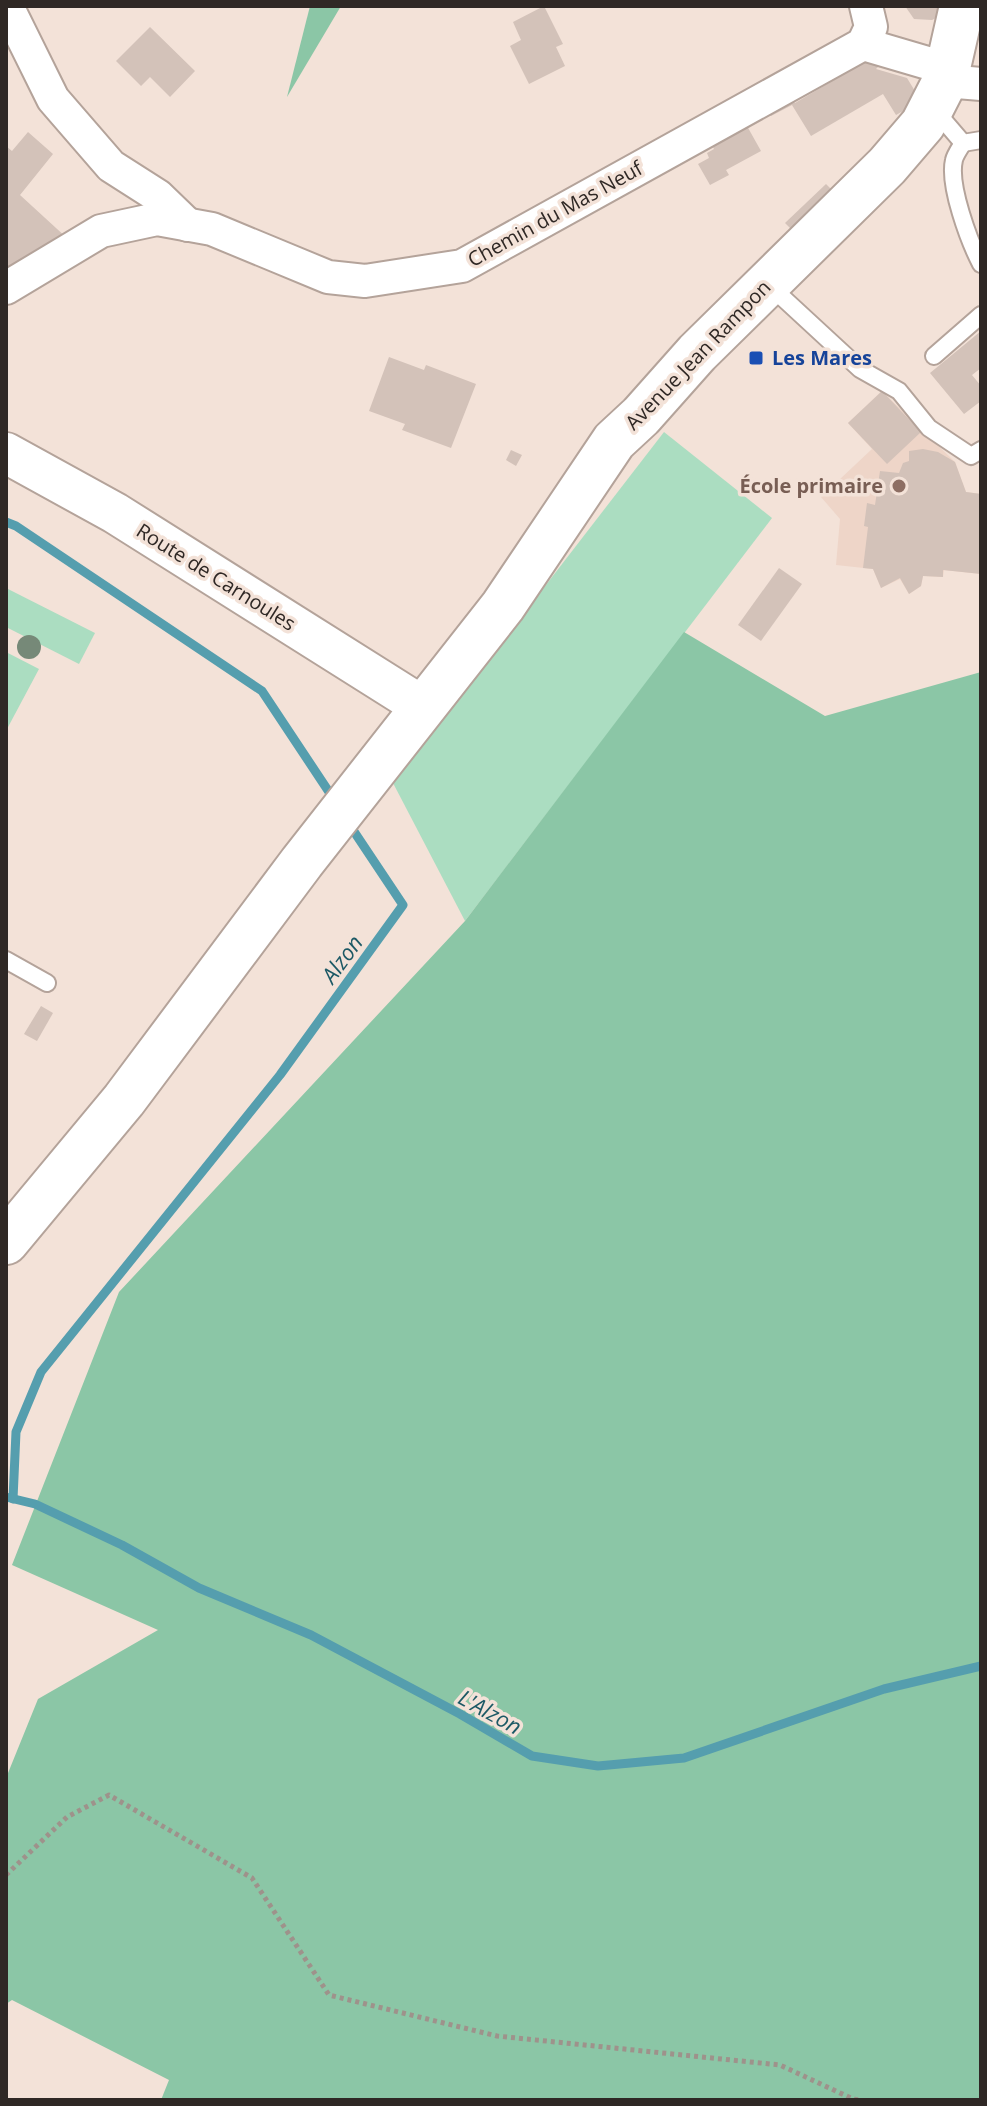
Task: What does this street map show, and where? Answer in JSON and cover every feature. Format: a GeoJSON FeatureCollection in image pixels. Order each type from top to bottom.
{"type":"FeatureCollection","features":[{"type":"Feature","properties":{"kind":"main road","name":"Avenue Jean Rampon"},"geometry":{"type":"LineString","coordinates":[[6,1242],[124,1100],[302,862],[503,606],[614,441],[641,416],[697,353],[887,166],[923,124],[952,85],[962,6]]}},
{"type":"Feature","properties":{"kind":"street"},"geometry":{"type":"LineString","coordinates":[[7,6],[53,99],[111,166],[158,196],[188,225]]}},
{"type":"Feature","properties":{"kind":"street"},"geometry":{"type":"LineString","coordinates":[[866,6],[871,27],[863,44],[952,85]]}},
{"type":"Feature","properties":{"kind":"street","name":"Chemin du Mas Neuf"},"geometry":{"type":"LineString","coordinates":[[6,288],[101,231],[157,219],[212,229],[328,277],[365,281],[462,266],[863,44]]}},
{"type":"Feature","properties":{"kind":"street","name":"Route de Carnoules"},"geometry":{"type":"LineString","coordinates":[[6,453],[115,513],[415,718]]}},
{"type":"Feature","properties":{"kind":"lane"},"geometry":{"type":"LineString","coordinates":[[952,85],[963,143],[954,161],[958,203],[981,264]]}},
{"type":"Feature","properties":{"kind":"lane"},"geometry":{"type":"LineString","coordinates":[[963,143],[981,140]]}},
{"type":"Feature","properties":{"kind":"lane"},"geometry":{"type":"LineString","coordinates":[[767,284],[860,369],[899,391],[929,428],[971,456],[981,450]]}},
{"type":"Feature","properties":{"kind":"lane"},"geometry":{"type":"LineString","coordinates":[[934,356],[981,315]]}},
{"type":"Feature","properties":{"kind":"lane"},"geometry":{"type":"LineString","coordinates":[[6,960],[47,983]]}},
{"type":"Feature","properties":{"kind":"path"},"geometry":{"type":"LineString","coordinates":[[6,1875],[67,1817],[109,1795],[252,1878],[329,1995],[497,2036],[780,2065],[861,2100]]}},
{"type":"Feature","properties":{"kind":"shaded area","name":"École primaire"},"geometry":{"type":"Polygon","coordinates":[[[882,391],[955,462],[966,492],[981,494],[981,574],[944,570],[943,577],[923,576],[921,586],[909,594],[900,579],[881,588],[873,569],[836,565],[840,519],[821,497],[872,449],[848,423],[882,391]]]}},
{"type":"Feature","properties":{"kind":"green space"},"geometry":{"type":"Polygon","coordinates":[[[310,6],[341,6],[287,97],[310,6]]]}},
{"type":"Feature","properties":{"kind":"green space"},"geometry":{"type":"Polygon","coordinates":[[[664,432],[772,518],[465,921],[393,783],[664,432]]]}},
{"type":"Feature","properties":{"kind":"green space"},"geometry":{"type":"Polygon","coordinates":[[[6,588],[95,633],[79,664],[6,627],[6,588]]]}},
{"type":"Feature","properties":{"kind":"green space"},"geometry":{"type":"Polygon","coordinates":[[[684,632],[825,716],[981,672],[981,2100],[161,2100],[169,2080],[12,2000],[6,2004],[6,1778],[38,1699],[158,1630],[12,1565],[119,1292],[465,921],[684,632]]]}},
{"type":"Feature","properties":{"kind":"green space"},"geometry":{"type":"Polygon","coordinates":[[[6,652],[39,669],[7,729],[6,729],[6,652]]]}},
{"type":"Feature","properties":{"kind":"building"},"geometry":{"type":"Polygon","coordinates":[[[544,6],[563,44],[556,47],[565,66],[529,84],[510,46],[521,40],[513,22],[544,6]]]}},
{"type":"Feature","properties":{"kind":"building"},"geometry":{"type":"Polygon","coordinates":[[[905,6],[945,6],[932,20],[914,19],[905,6]]]}},
{"type":"Feature","properties":{"kind":"building"},"geometry":{"type":"Polygon","coordinates":[[[150,27],[195,71],[170,97],[150,77],[141,86],[116,61],[150,27]]]}},
{"type":"Feature","properties":{"kind":"building"},"geometry":{"type":"Polygon","coordinates":[[[868,60],[880,65],[876,69],[907,78],[921,101],[896,115],[883,94],[811,136],[792,105],[771,116],[768,113],[789,96],[795,103],[868,60]]]}},
{"type":"Feature","properties":{"kind":"building"},"geometry":{"type":"Polygon","coordinates":[[[747,126],[761,151],[726,170],[729,175],[710,185],[698,164],[709,158],[707,153],[714,149],[712,145],[747,126]]]}},
{"type":"Feature","properties":{"kind":"building"},"geometry":{"type":"Polygon","coordinates":[[[28,132],[53,154],[20,195],[68,239],[6,271],[6,146],[12,151],[28,132]]]}},
{"type":"Feature","properties":{"kind":"building"},"geometry":{"type":"Polygon","coordinates":[[[826,184],[835,193],[795,233],[785,223],[826,184]]]}},
{"type":"Feature","properties":{"kind":"building"},"geometry":{"type":"Polygon","coordinates":[[[981,331],[981,368],[972,375],[981,386],[981,401],[964,414],[930,373],[981,331]]]}},
{"type":"Feature","properties":{"kind":"building"},"geometry":{"type":"Polygon","coordinates":[[[389,357],[424,370],[426,365],[476,384],[451,448],[402,430],[405,424],[369,411],[389,357]]]}},
{"type":"Feature","properties":{"kind":"building"},"geometry":{"type":"Polygon","coordinates":[[[882,391],[921,432],[887,464],[848,423],[882,391]]]}},
{"type":"Feature","properties":{"kind":"building","name":"École primaire"},"geometry":{"type":"Polygon","coordinates":[[[923,449],[938,452],[955,462],[966,492],[981,494],[981,574],[943,570],[943,577],[923,576],[921,586],[909,594],[900,578],[881,588],[873,569],[863,568],[868,527],[864,526],[867,503],[875,505],[880,471],[899,473],[903,463],[909,461],[909,451],[923,449]]]}},
{"type":"Feature","properties":{"kind":"building"},"geometry":{"type":"Polygon","coordinates":[[[511,450],[522,455],[516,466],[506,460],[511,450]]]}},
{"type":"Feature","properties":{"kind":"building"},"geometry":{"type":"Polygon","coordinates":[[[779,568],[802,584],[761,641],[738,625],[779,568]]]}},
{"type":"Feature","properties":{"kind":"building"},"geometry":{"type":"Polygon","coordinates":[[[41,1006],[53,1013],[37,1041],[24,1034],[41,1006]]]}},
{"type":"Feature","properties":{"kind":"waterway","name":"Alzon"},"geometry":{"type":"LineString","coordinates":[[6,522],[262,691],[335,801]]}},
{"type":"Feature","properties":{"kind":"waterway","name":"Alzon"},"geometry":{"type":"LineString","coordinates":[[13,1499],[16,1432],[41,1372],[280,1075],[403,905],[349,824]]}},
{"type":"Feature","properties":{"kind":"waterway","name":"L'Alzon"},"geometry":{"type":"LineString","coordinates":[[6,1497],[35,1504],[122,1545],[199,1588],[311,1635],[532,1756],[598,1766],[684,1758],[884,1689],[981,1666]]}},
{"type":"Feature","properties":{"kind":"place","name":"Les Mares"},"geometry":{"type":"Point","coordinates":[756,358]}},
{"type":"Feature","properties":{"kind":"place","name":"École primaire"},"geometry":{"type":"Point","coordinates":[899,486]}}]}
